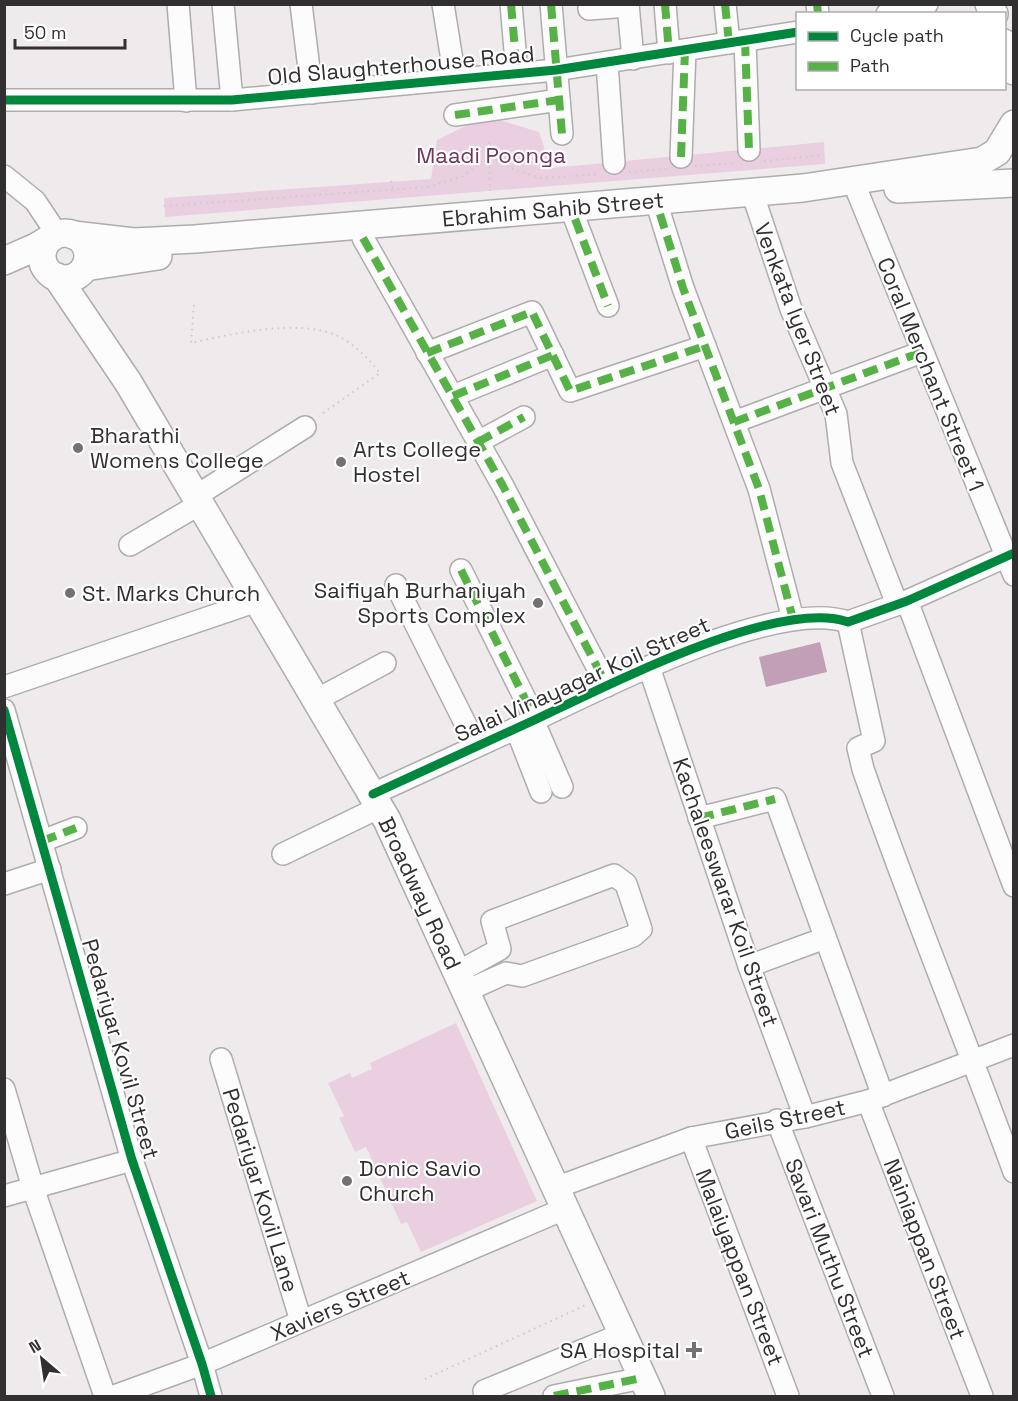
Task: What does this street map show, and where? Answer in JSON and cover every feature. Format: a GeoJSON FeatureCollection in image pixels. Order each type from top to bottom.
{"type":"FeatureCollection","features":[{"type":"Feature","properties":{"kind":"main road"},"geometry":{"type":"LineString","coordinates":[[1006,46],[1014,71]]}},
{"type":"Feature","properties":{"kind":"main road"},"geometry":{"type":"LineString","coordinates":[[994,176],[997,152],[1014,124]]}},
{"type":"Feature","properties":{"kind":"main road","name":"Ebrahim Sahib Street"},"geometry":{"type":"LineString","coordinates":[[84,268],[197,251],[660,214],[994,176]]}},
{"type":"Feature","properties":{"kind":"main road","name":"Ebrahim Sahib Street"},"geometry":{"type":"LineString","coordinates":[[60,236],[134,242],[195,239],[803,188],[994,176]]}},
{"type":"Feature","properties":{"kind":"main road"},"geometry":{"type":"LineString","coordinates":[[4,261],[60,236]]}},
{"type":"Feature","properties":{"kind":"main road"},"geometry":{"type":"LineString","coordinates":[[4,273],[73,277],[84,268],[87,259],[84,244],[60,236],[46,243],[42,257],[52,274]]}},
{"type":"Feature","properties":{"kind":"main road","name":"Broadway Road"},"geometry":{"type":"LineString","coordinates":[[84,268],[97,312],[128,381]]}},
{"type":"Feature","properties":{"kind":"main road","name":"Broadway Road"},"geometry":{"type":"LineString","coordinates":[[52,274],[128,381],[376,800],[647,1387]]}},
{"type":"Feature","properties":{"kind":"street"},"geometry":{"type":"LineString","coordinates":[[178,4],[186,101]]}},
{"type":"Feature","properties":{"kind":"street"},"geometry":{"type":"LineString","coordinates":[[223,4],[232,100]]}},
{"type":"Feature","properties":{"kind":"street"},"geometry":{"type":"LineString","coordinates":[[301,4],[312,93]]}},
{"type":"Feature","properties":{"kind":"street"},"geometry":{"type":"LineString","coordinates":[[444,4],[454,79]]}},
{"type":"Feature","properties":{"kind":"street"},"geometry":{"type":"LineString","coordinates":[[511,4],[517,73]]}},
{"type":"Feature","properties":{"kind":"street"},"geometry":{"type":"LineString","coordinates":[[551,4],[562,134]]}},
{"type":"Feature","properties":{"kind":"street"},"geometry":{"type":"LineString","coordinates":[[589,4],[589,9],[628,5],[633,59]]}},
{"type":"Feature","properties":{"kind":"street"},"geometry":{"type":"LineString","coordinates":[[665,4],[677,52],[681,164]]}},
{"type":"Feature","properties":{"kind":"street"},"geometry":{"type":"LineString","coordinates":[[726,4],[737,42],[750,158]]}},
{"type":"Feature","properties":{"kind":"street"},"geometry":{"type":"LineString","coordinates":[[894,12],[927,4]]}},
{"type":"Feature","properties":{"kind":"street","name":"Old Slaughterhouse Road"},"geometry":{"type":"LineString","coordinates":[[4,100],[232,100],[556,70],[796,32]]}},
{"type":"Feature","properties":{"kind":"street"},"geometry":{"type":"LineString","coordinates":[[607,63],[614,170]]}},
{"type":"Feature","properties":{"kind":"street"},"geometry":{"type":"LineString","coordinates":[[455,115],[559,100]]}},
{"type":"Feature","properties":{"kind":"street"},"geometry":{"type":"LineString","coordinates":[[4,176],[35,201],[60,236]]}},
{"type":"Feature","properties":{"kind":"street","name":"Coral Merchant Street 1"},"geometry":{"type":"LineString","coordinates":[[857,192],[1011,562]]}},
{"type":"Feature","properties":{"kind":"street","name":"Venkata Iyer Street"},"geometry":{"type":"LineString","coordinates":[[756,204],[791,309],[836,414],[842,463],[902,603],[1014,886]]}},
{"type":"Feature","properties":{"kind":"street"},"geometry":{"type":"LineString","coordinates":[[660,214],[705,346],[759,489],[793,619]]}},
{"type":"Feature","properties":{"kind":"street"},"geometry":{"type":"LineString","coordinates":[[575,219],[608,306]]}},
{"type":"Feature","properties":{"kind":"street"},"geometry":{"type":"LineString","coordinates":[[363,238],[453,396],[607,686]]}},
{"type":"Feature","properties":{"kind":"street"},"geometry":{"type":"LineString","coordinates":[[428,353],[532,312],[570,391],[705,346]]}},
{"type":"Feature","properties":{"kind":"street"},"geometry":{"type":"LineString","coordinates":[[734,422],[922,352]]}},
{"type":"Feature","properties":{"kind":"street"},"geometry":{"type":"LineString","coordinates":[[453,396],[553,354]]}},
{"type":"Feature","properties":{"kind":"street"},"geometry":{"type":"LineString","coordinates":[[478,442],[524,417]]}},
{"type":"Feature","properties":{"kind":"street"},"geometry":{"type":"LineString","coordinates":[[130,545],[305,427]]}},
{"type":"Feature","properties":{"kind":"street","name":"Salai Vinayagar Koil Street"},"geometry":{"type":"LineString","coordinates":[[283,854],[476,746],[714,640],[793,619],[838,619],[848,622],[1011,562]]}},
{"type":"Feature","properties":{"kind":"street"},"geometry":{"type":"LineString","coordinates":[[461,570],[528,722],[562,787]]}},
{"type":"Feature","properties":{"kind":"street"},"geometry":{"type":"LineString","coordinates":[[396,585],[476,746]]}},
{"type":"Feature","properties":{"kind":"street"},"geometry":{"type":"LineString","coordinates":[[4,687],[257,601]]}},
{"type":"Feature","properties":{"kind":"street"},"geometry":{"type":"LineString","coordinates":[[848,622],[860,686],[874,741],[858,748],[863,769],[912,906],[974,1061],[1014,1172]]}},
{"type":"Feature","properties":{"kind":"street"},"geometry":{"type":"LineString","coordinates":[[316,700],[385,663]]}},
{"type":"Feature","properties":{"kind":"street","name":"Kachaleeswarar Koil Street"},"geometry":{"type":"LineString","coordinates":[[649,667],[749,966],[805,1117]]}},
{"type":"Feature","properties":{"kind":"street","name":"Pedariyar Kovil Street"},"geometry":{"type":"LineString","coordinates":[[4,710],[132,1160],[211,1396]]}},
{"type":"Feature","properties":{"kind":"street"},"geometry":{"type":"LineString","coordinates":[[528,722],[541,792]]}},
{"type":"Feature","properties":{"kind":"street","name":"Nainiappan Street"},"geometry":{"type":"LineString","coordinates":[[699,818],[775,799],[825,938],[875,1098],[982,1396]]}},
{"type":"Feature","properties":{"kind":"street"},"geometry":{"type":"LineString","coordinates":[[42,841],[76,828]]}},
{"type":"Feature","properties":{"kind":"street"},"geometry":{"type":"LineString","coordinates":[[4,884],[50,870]]}},
{"type":"Feature","properties":{"kind":"street"},"geometry":{"type":"LineString","coordinates":[[614,875],[627,884],[641,929],[633,936],[522,976],[506,973],[462,982],[500,949],[492,921],[614,875]]}},
{"type":"Feature","properties":{"kind":"street"},"geometry":{"type":"LineString","coordinates":[[749,966],[825,938]]}},
{"type":"Feature","properties":{"kind":"street","name":"Geils Street"},"geometry":{"type":"LineString","coordinates":[[560,1198],[691,1138],[777,1120],[805,1117],[875,1098],[1014,1045]]}},
{"type":"Feature","properties":{"kind":"street","name":"Pedariyar Kovil Lane"},"geometry":{"type":"LineString","coordinates":[[221,1059],[300,1321]]}},
{"type":"Feature","properties":{"kind":"street"},"geometry":{"type":"LineString","coordinates":[[4,1089],[33,1188],[105,1396]]}},
{"type":"Feature","properties":{"kind":"street","name":"Savari Muthu Street"},"geometry":{"type":"LineString","coordinates":[[777,1120],[883,1396]]}},
{"type":"Feature","properties":{"kind":"street","name":"Malaiyappan Street"},"geometry":{"type":"LineString","coordinates":[[691,1138],[788,1396]]}},
{"type":"Feature","properties":{"kind":"street"},"geometry":{"type":"LineString","coordinates":[[4,1196],[132,1160]]}},
{"type":"Feature","properties":{"kind":"street","name":"Xaviers Street"},"geometry":{"type":"LineString","coordinates":[[114,1396],[202,1364],[300,1321],[560,1198]]}},
{"type":"Feature","properties":{"kind":"street"},"geometry":{"type":"LineString","coordinates":[[484,1391],[622,1334]]}},
{"type":"Feature","properties":{"kind":"street"},"geometry":{"type":"LineString","coordinates":[[564,1395],[647,1387]]}},
{"type":"Feature","properties":{"kind":"path"},"geometry":{"type":"LineString","coordinates":[[489,142],[490,191]]}},
{"type":"Feature","properties":{"kind":"path"},"geometry":{"type":"LineString","coordinates":[[489,156],[515,170],[541,178],[750,158],[822,155]]}},
{"type":"Feature","properties":{"kind":"path"},"geometry":{"type":"LineString","coordinates":[[164,206],[428,187],[453,181],[489,156]]}},
{"type":"Feature","properties":{"kind":"path"},"geometry":{"type":"LineString","coordinates":[[391,181],[393,190]]}},
{"type":"Feature","properties":{"kind":"path"},"geometry":{"type":"LineString","coordinates":[[194,306],[190,343],[240,332],[305,329],[338,336],[367,357],[380,372],[305,427]]}},
{"type":"Feature","properties":{"kind":"path"},"geometry":{"type":"LineString","coordinates":[[425,1379],[604,1297]]}},
{"type":"Feature","properties":{"kind":"green space","name":"Maadi Poonga"},"geometry":{"type":"Polygon","coordinates":[[[486,116],[539,132],[551,168],[824,142],[825,164],[165,217],[164,198],[431,179],[437,140],[486,116]]]}},
{"type":"Feature","properties":{"kind":"green space"},"geometry":{"type":"Polygon","coordinates":[[[456,1023],[537,1201],[421,1252],[407,1222],[401,1224],[366,1147],[355,1152],[339,1118],[344,1116],[328,1083],[350,1073],[352,1078],[372,1069],[370,1063],[456,1023]]]}},
{"type":"Feature","properties":{"kind":"shaded area"},"geometry":{"type":"Polygon","coordinates":[[[820,642],[827,672],[766,687],[759,657],[820,642]]]}},
{"type":"Feature","properties":{"kind":"marked path"},"geometry":{"type":"LineString","coordinates":[[511,4],[517,73]]}},
{"type":"Feature","properties":{"kind":"marked path"},"geometry":{"type":"LineString","coordinates":[[551,4],[562,134]]}},
{"type":"Feature","properties":{"kind":"marked path"},"geometry":{"type":"LineString","coordinates":[[665,4],[669,53]]}},
{"type":"Feature","properties":{"kind":"marked path"},"geometry":{"type":"LineString","coordinates":[[725,4],[729,43]]}},
{"type":"Feature","properties":{"kind":"marked path"},"geometry":{"type":"LineString","coordinates":[[817,4],[818,12]]}},
{"type":"Feature","properties":{"kind":"marked path"},"geometry":{"type":"LineString","coordinates":[[745,41],[749,150]]}},
{"type":"Feature","properties":{"kind":"marked path"},"geometry":{"type":"LineString","coordinates":[[681,157],[685,50]]}},
{"type":"Feature","properties":{"kind":"marked path"},"geometry":{"type":"LineString","coordinates":[[455,115],[559,100]]}},
{"type":"Feature","properties":{"kind":"marked path"},"geometry":{"type":"LineString","coordinates":[[660,214],[683,288],[759,489],[793,619]]}},
{"type":"Feature","properties":{"kind":"marked path"},"geometry":{"type":"LineString","coordinates":[[575,219],[608,306]]}},
{"type":"Feature","properties":{"kind":"marked path"},"geometry":{"type":"LineString","coordinates":[[363,238],[503,486],[607,686]]}},
{"type":"Feature","properties":{"kind":"marked path"},"geometry":{"type":"LineString","coordinates":[[427,353],[532,312],[570,391],[705,346]]}},
{"type":"Feature","properties":{"kind":"marked path"},"geometry":{"type":"LineString","coordinates":[[734,422],[922,352]]}},
{"type":"Feature","properties":{"kind":"marked path"},"geometry":{"type":"LineString","coordinates":[[453,396],[553,355]]}},
{"type":"Feature","properties":{"kind":"marked path"},"geometry":{"type":"LineString","coordinates":[[478,442],[524,417]]}},
{"type":"Feature","properties":{"kind":"marked path"},"geometry":{"type":"LineString","coordinates":[[461,570],[535,719]]}},
{"type":"Feature","properties":{"kind":"marked path"},"geometry":{"type":"LineString","coordinates":[[699,818],[775,799]]}},
{"type":"Feature","properties":{"kind":"marked path"},"geometry":{"type":"LineString","coordinates":[[42,841],[76,828]]}},
{"type":"Feature","properties":{"kind":"marked path"},"geometry":{"type":"LineString","coordinates":[[554,1396],[642,1378]]}},
{"type":"Feature","properties":{"kind":"cycle path"},"geometry":{"type":"LineString","coordinates":[[4,100],[232,100],[556,70],[796,32]]}},
{"type":"Feature","properties":{"kind":"cycle path"},"geometry":{"type":"LineString","coordinates":[[373,794],[599,689],[688,651],[734,634],[778,623],[816,618],[848,622],[907,601],[1014,553]]}},
{"type":"Feature","properties":{"kind":"cycle path"},"geometry":{"type":"LineString","coordinates":[[4,710],[132,1160],[211,1396]]}},
{"type":"Feature","properties":{"kind":"place","name":"Bharathi Womens College"},"geometry":{"type":"Point","coordinates":[78,448]}},
{"type":"Feature","properties":{"kind":"place","name":"Arts College Hostel"},"geometry":{"type":"Point","coordinates":[341,462]}},
{"type":"Feature","properties":{"kind":"place","name":"St. Marks Church"},"geometry":{"type":"Point","coordinates":[70,593]}},
{"type":"Feature","properties":{"kind":"place","name":"Saifiyah Burhaniyah Sports Complex"},"geometry":{"type":"Point","coordinates":[538,603]}},
{"type":"Feature","properties":{"kind":"place","name":"Donic Savio Church"},"geometry":{"type":"Point","coordinates":[347,1181]}},
{"type":"Feature","properties":{"kind":"place","name":"SA Hospital"},"geometry":{"type":"Point","coordinates":[694,1350]}}]}
